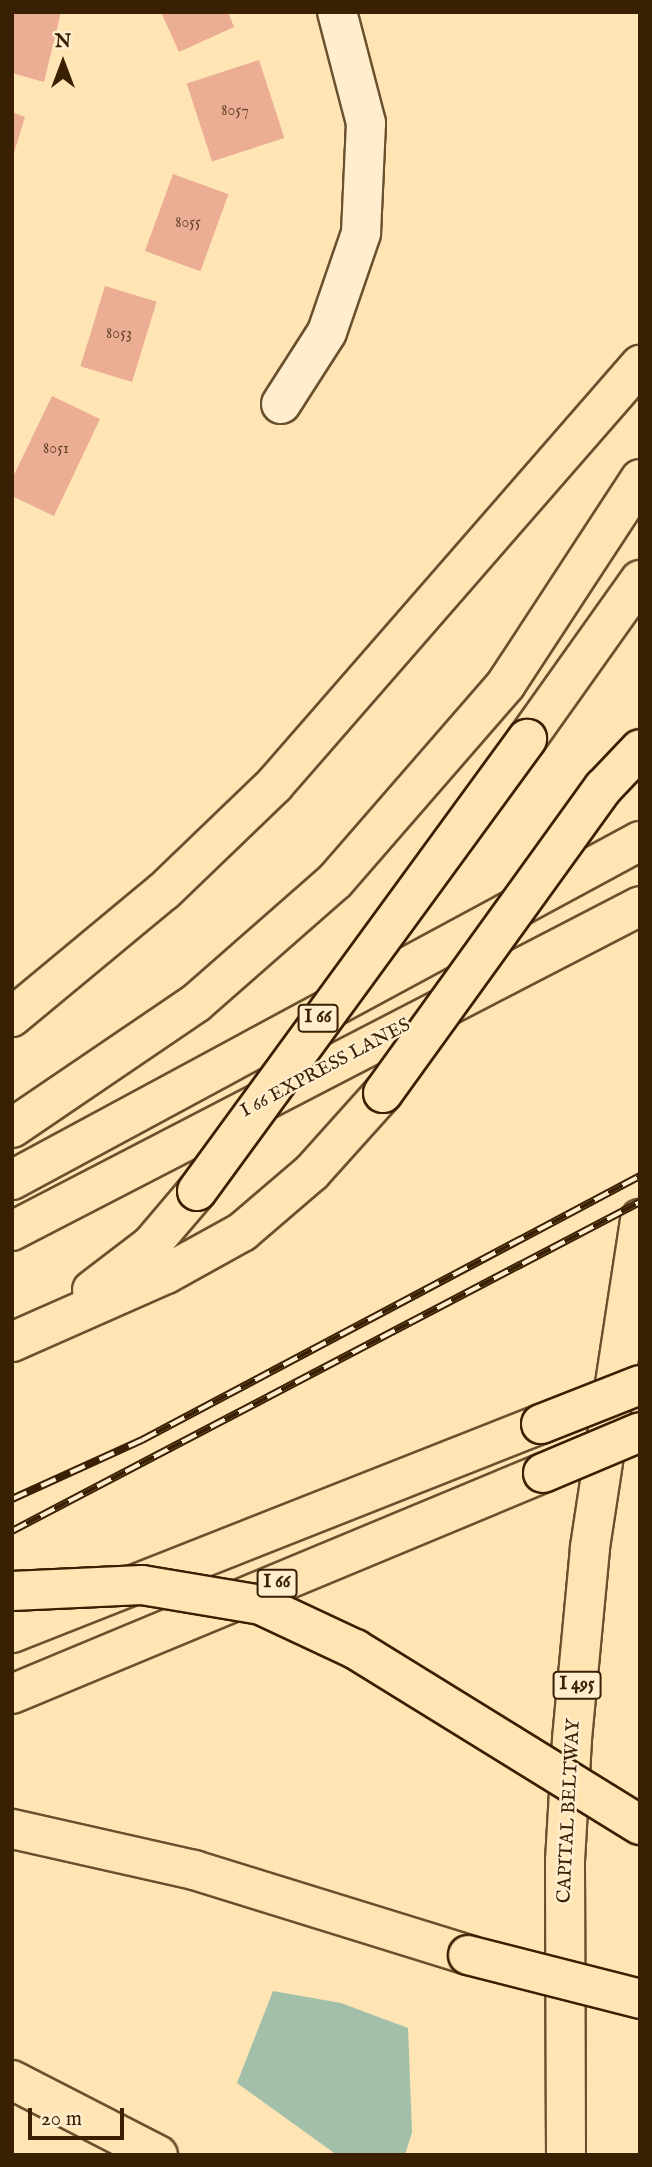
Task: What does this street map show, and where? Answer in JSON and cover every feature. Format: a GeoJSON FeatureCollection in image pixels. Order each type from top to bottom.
{"type":"FeatureCollection","features":[{"type":"Feature","properties":{"kind":"highway"},"geometry":{"type":"LineString","coordinates":[[12,1017],[164,891],[275,784],[640,365]]}},
{"type":"Feature","properties":{"kind":"highway"},"geometry":{"type":"LineString","coordinates":[[12,1128],[196,1003],[335,881],[506,684],[640,479]]}},
{"type":"Feature","properties":{"kind":"highway"},"geometry":{"type":"LineString","coordinates":[[12,1336],[130,1262],[197,1191],[640,580]]}},
{"type":"Feature","properties":{"kind":"highway"},"geometry":{"type":"LineString","coordinates":[[12,1342],[166,1274],[242,1232],[312,1172],[383,1093],[604,788],[640,748]]}},
{"type":"Feature","properties":{"kind":"highway","name":"I 66"},"geometry":{"type":"LineString","coordinates":[[12,1180],[630,846]]}},
{"type":"Feature","properties":{"kind":"highway","name":"I 66 EXPRESS LANES"},"geometry":{"type":"LineString","coordinates":[[12,1231],[627,912]]}},
{"type":"Feature","properties":{"kind":"highway","name":"CAPITAL BELTWAY"},"geometry":{"type":"LineString","coordinates":[[566,2155],[565,1861],[572,1739],[590,1547],[640,1219]]}},
{"type":"Feature","properties":{"kind":"highway"},"geometry":{"type":"LineString","coordinates":[[12,1633],[640,1385]]}},
{"type":"Feature","properties":{"kind":"highway","name":"I 66"},"geometry":{"type":"LineString","coordinates":[[12,1694],[640,1432]]}},
{"type":"Feature","properties":{"kind":"highway"},"geometry":{"type":"LineString","coordinates":[[12,1591],[142,1585],[270,1608],[355,1649],[640,1825]]}},
{"type":"Feature","properties":{"kind":"highway"},"geometry":{"type":"LineString","coordinates":[[12,1829],[183,1867],[468,1955],[640,1999]]}},
{"type":"Feature","properties":{"kind":"highway"},"geometry":{"type":"LineString","coordinates":[[12,2080],[158,2155]]}},
{"type":"Feature","properties":{"kind":"street"},"geometry":{"type":"LineString","coordinates":[[281,404],[327,331],[360,233],[366,124],[337,12]]}},
{"type":"Feature","properties":{"kind":"shaded area"},"geometry":{"type":"Polygon","coordinates":[[[273,1991],[341,2003],[408,2028],[412,2132],[405,2155],[337,2155],[237,2083],[273,1991]]]}},
{"type":"Feature","properties":{"kind":"building"},"geometry":{"type":"Polygon","coordinates":[[[12,12],[61,12],[44,82],[12,73],[12,12]]]}},
{"type":"Feature","properties":{"kind":"building"},"geometry":{"type":"Polygon","coordinates":[[[161,12],[228,12],[234,27],[179,52],[161,12]]]}},
{"type":"Feature","properties":{"kind":"building"},"geometry":{"type":"Polygon","coordinates":[[[259,60],[284,138],[212,161],[187,83],[259,60]]]}},
{"type":"Feature","properties":{"kind":"building"},"geometry":{"type":"Polygon","coordinates":[[[12,112],[25,117],[13,156],[12,156],[12,112]]]}},
{"type":"Feature","properties":{"kind":"building"},"geometry":{"type":"Polygon","coordinates":[[[173,174],[228,194],[200,271],[145,251],[173,174]]]}},
{"type":"Feature","properties":{"kind":"building"},"geometry":{"type":"Polygon","coordinates":[[[105,286],[157,302],[132,382],[80,366],[105,286]]]}},
{"type":"Feature","properties":{"kind":"building"},"geometry":{"type":"Polygon","coordinates":[[[52,396],[100,419],[54,516],[12,496],[12,479],[52,396]]]}},
{"type":"Feature","properties":{"kind":"railway"},"geometry":{"type":"LineString","coordinates":[[12,1499],[142,1440],[640,1176]]}},
{"type":"Feature","properties":{"kind":"railway"},"geometry":{"type":"LineString","coordinates":[[12,1531],[640,1202]]}}]}
